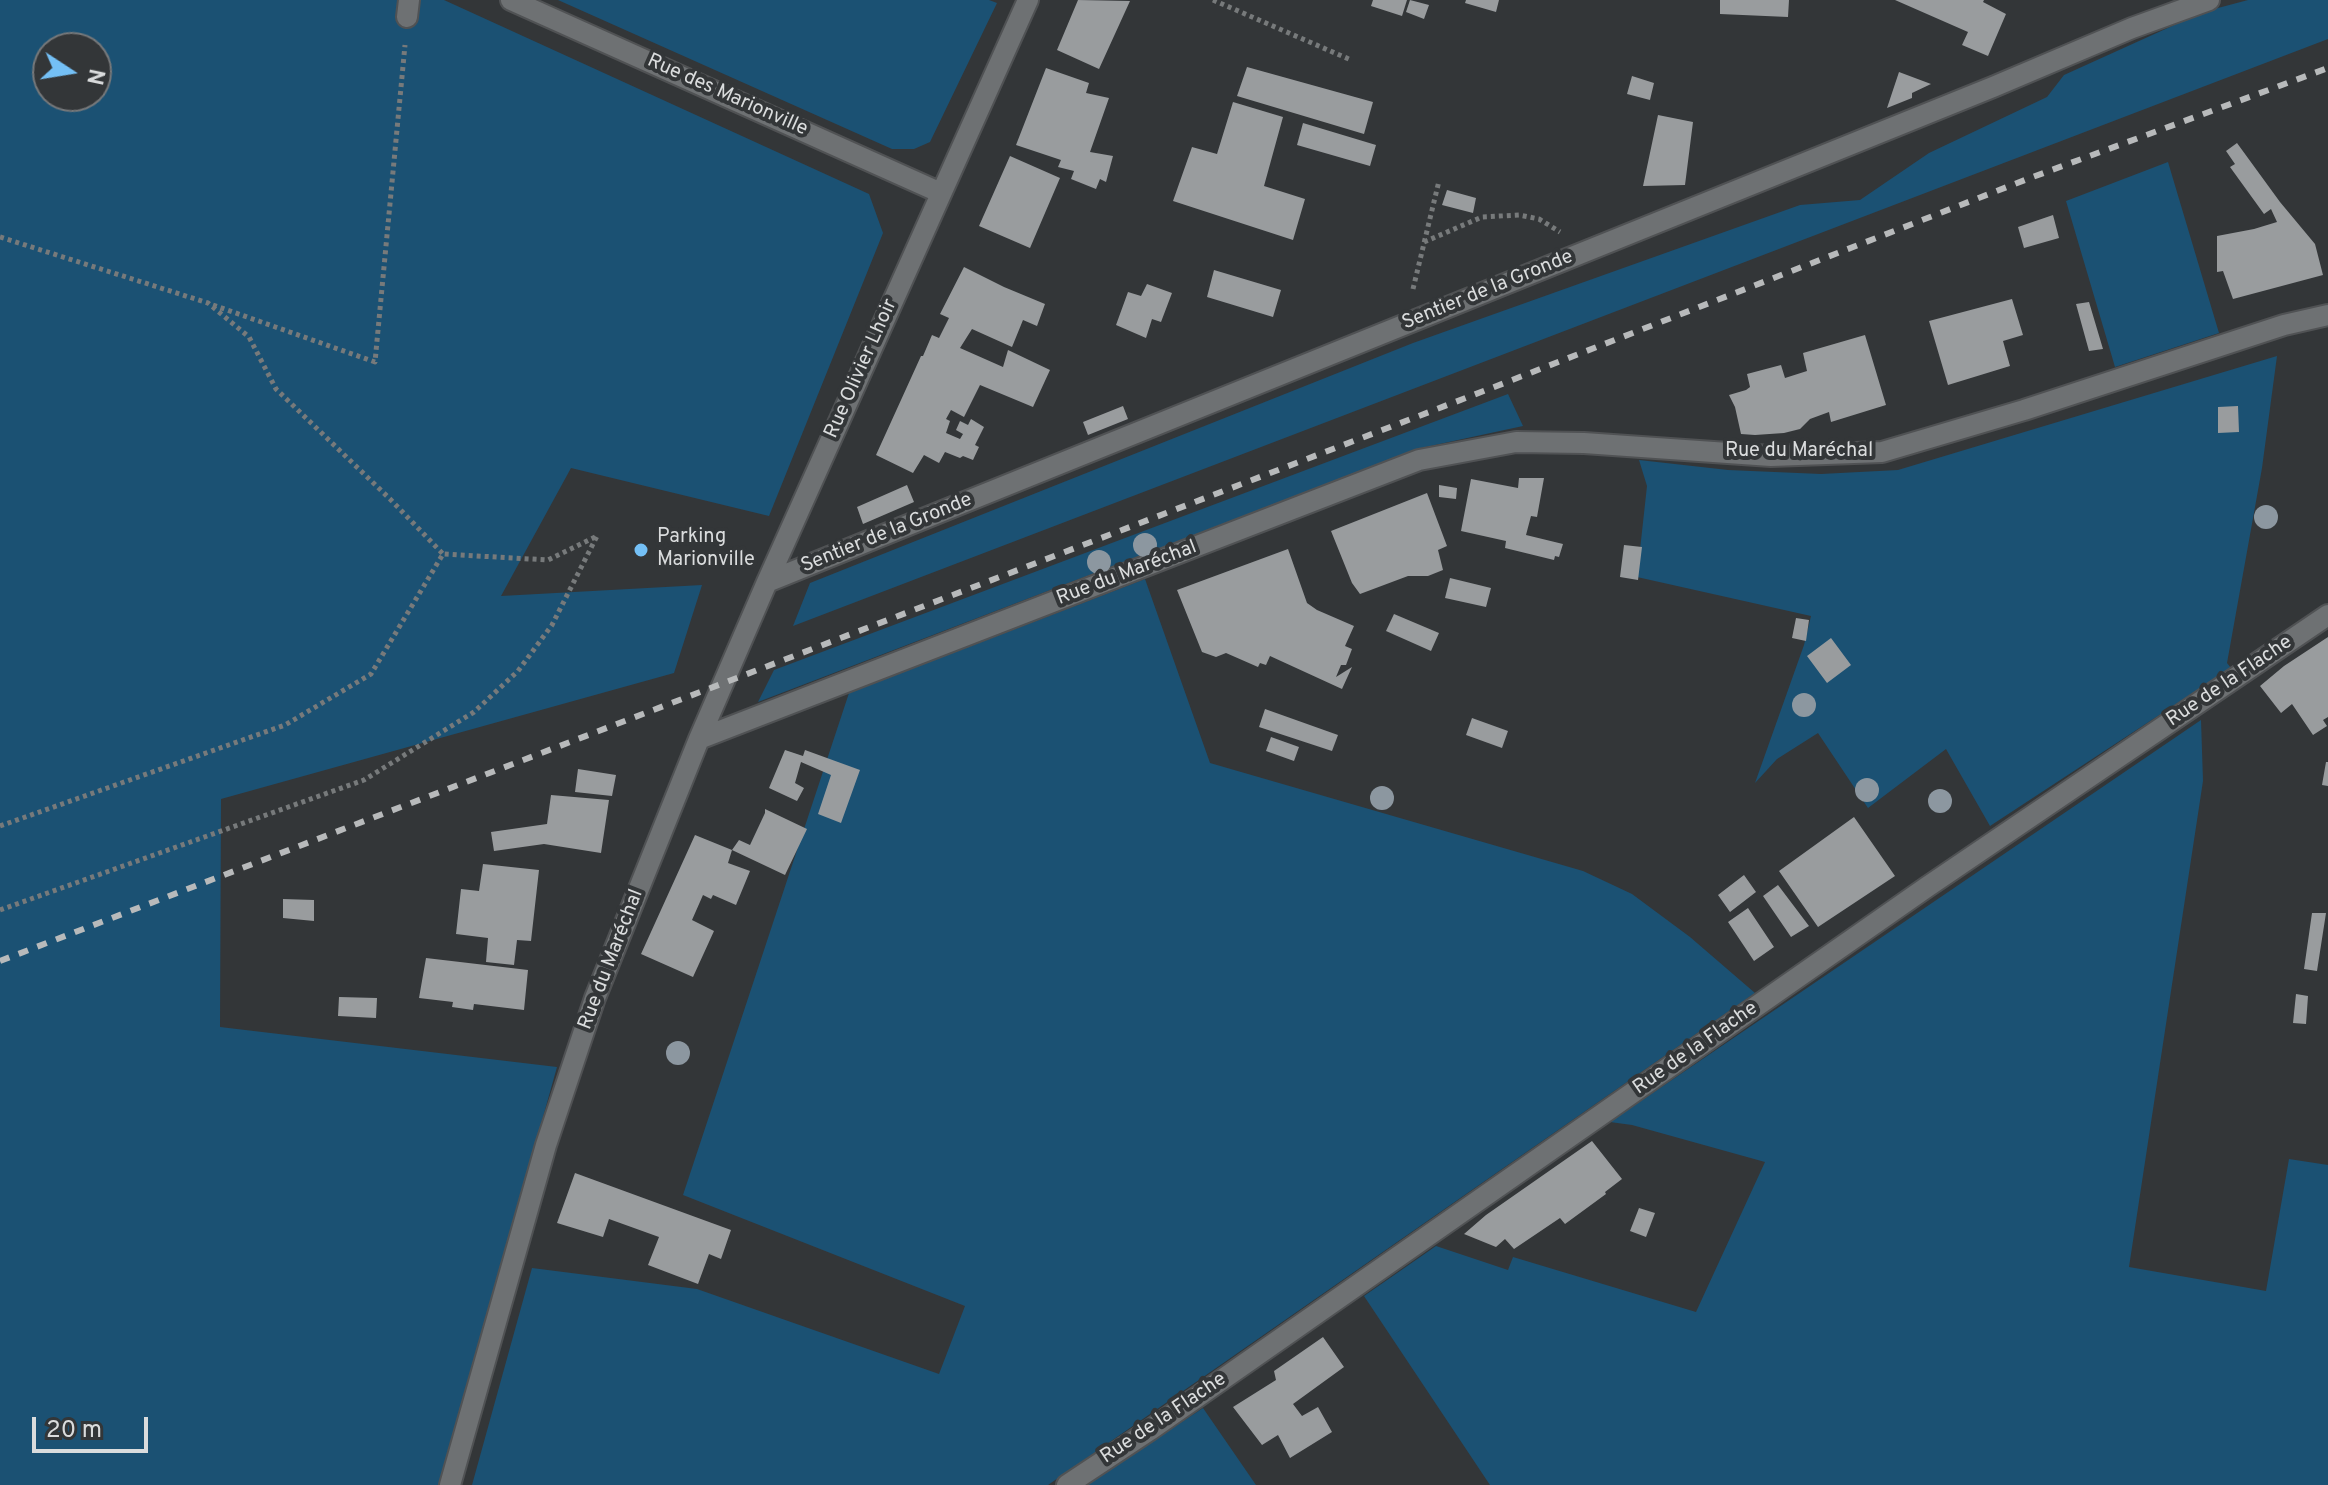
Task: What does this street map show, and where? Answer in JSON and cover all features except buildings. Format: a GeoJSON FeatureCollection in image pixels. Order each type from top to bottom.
{"type":"FeatureCollection","features":[{"type":"Feature","properties":{"kind":"street","name":"Rue des Marionville"},"geometry":{"type":"LineString","coordinates":[[511,0],[941,193]]}},
{"type":"Feature","properties":{"kind":"street","name":"Rue Olivier Lhoir"},"geometry":{"type":"LineString","coordinates":[[699,739],[1028,0]]}},
{"type":"Feature","properties":{"kind":"street","name":"Sentier de la Gronde"},"geometry":{"type":"LineString","coordinates":[[767,582],[2132,28],[2209,0]]}},
{"type":"Feature","properties":{"kind":"street","name":"Rue du Maréchal"},"geometry":{"type":"LineString","coordinates":[[450,1485],[546,1145],[595,998],[699,739],[1419,460],[1516,442],[1584,443],[1771,456],[1882,452],[2024,410],[2284,325],[2328,315]]}},
{"type":"Feature","properties":{"kind":"street","name":"Rue de la Flache"},"geometry":{"type":"LineString","coordinates":[[1067,1485],[1927,887],[2328,615]]}},
{"type":"Feature","properties":{"kind":"path"},"geometry":{"type":"LineString","coordinates":[[1213,0],[1351,60]]}},
{"type":"Feature","properties":{"kind":"path"},"geometry":{"type":"LineString","coordinates":[[0,237],[208,303],[375,362],[408,9]]}},
{"type":"Feature","properties":{"kind":"path"},"geometry":{"type":"LineString","coordinates":[[1404,325],[1439,181]]}},
{"type":"Feature","properties":{"kind":"path"},"geometry":{"type":"LineString","coordinates":[[1424,242],[1482,217],[1519,215],[1539,219],[1559,230],[1577,255]]}},
{"type":"Feature","properties":{"kind":"path"},"geometry":{"type":"LineString","coordinates":[[0,910],[364,780],[474,712],[518,671],[552,625],[597,536],[548,560],[443,554],[276,389],[249,337],[208,303]]}},
{"type":"Feature","properties":{"kind":"path"},"geometry":{"type":"LineString","coordinates":[[0,826],[285,725],[371,674],[443,554]]}},
{"type":"Feature","properties":{"kind":"shaded area"},"geometry":{"type":"Polygon","coordinates":[[[0,0],[444,0],[869,194],[883,233],[769,516],[571,468],[501,596],[702,585],[674,673],[221,799],[220,1027],[557,1067],[440,1485],[0,1485],[0,0]]]}},
{"type":"Feature","properties":{"kind":"shaded area"},"geometry":{"type":"Polygon","coordinates":[[[558,0],[989,0],[997,3],[930,142],[914,149],[892,149],[558,0]]]}},
{"type":"Feature","properties":{"kind":"shaded area"},"geometry":{"type":"Polygon","coordinates":[[[2248,0],[2328,0],[2328,39],[793,626],[810,583],[1413,343],[1800,205],[1860,200],[1929,153],[2047,97],[2064,75],[2203,12],[2248,0]]]}},
{"type":"Feature","properties":{"kind":"shaded area"},"geometry":{"type":"Polygon","coordinates":[[[2168,162],[2219,333],[2115,367],[2066,201],[2168,162]]]}},
{"type":"Feature","properties":{"kind":"shaded area"},"geometry":{"type":"Polygon","coordinates":[[[2277,356],[2262,468],[2227,663],[2231,668],[1990,826],[1946,749],[1868,808],[1818,733],[1777,759],[1755,783],[1804,645],[1811,616],[1637,577],[1647,486],[1639,460],[1728,470],[1821,474],[1898,470],[2277,356]]]}},
{"type":"Feature","properties":{"kind":"shaded area"},"geometry":{"type":"Polygon","coordinates":[[[1508,394],[1523,426],[1421,448],[758,702],[774,670],[1508,394]]]}},
{"type":"Feature","properties":{"kind":"shaded area"},"geometry":{"type":"Polygon","coordinates":[[[1145,579],[1210,763],[1583,871],[1632,894],[1690,937],[1755,993],[1048,1485],[472,1485],[532,1268],[697,1289],[939,1374],[965,1306],[683,1195],[849,693],[1145,579]]]}},
{"type":"Feature","properties":{"kind":"shaded area"},"geometry":{"type":"Polygon","coordinates":[[[2201,720],[2203,781],[2129,1267],[2266,1291],[2289,1159],[2328,1165],[2328,1485],[1490,1485],[1364,1296],[1436,1246],[1508,1270],[1513,1257],[1696,1312],[1765,1162],[1632,1125],[1610,1122],[2201,720]]]}},
{"type":"Feature","properties":{"kind":"shaded area"},"geometry":{"type":"Polygon","coordinates":[[[1203,1408],[1256,1485],[1086,1485],[1203,1408]]]}},
{"type":"Feature","properties":{"kind":"railway"},"geometry":{"type":"LineString","coordinates":[[0,961],[2030,178],[2328,68]]}},
{"type":"Feature","properties":{"kind":"place","name":"Parking Marionville"},"geometry":{"type":"Point","coordinates":[641,550]}}]}
